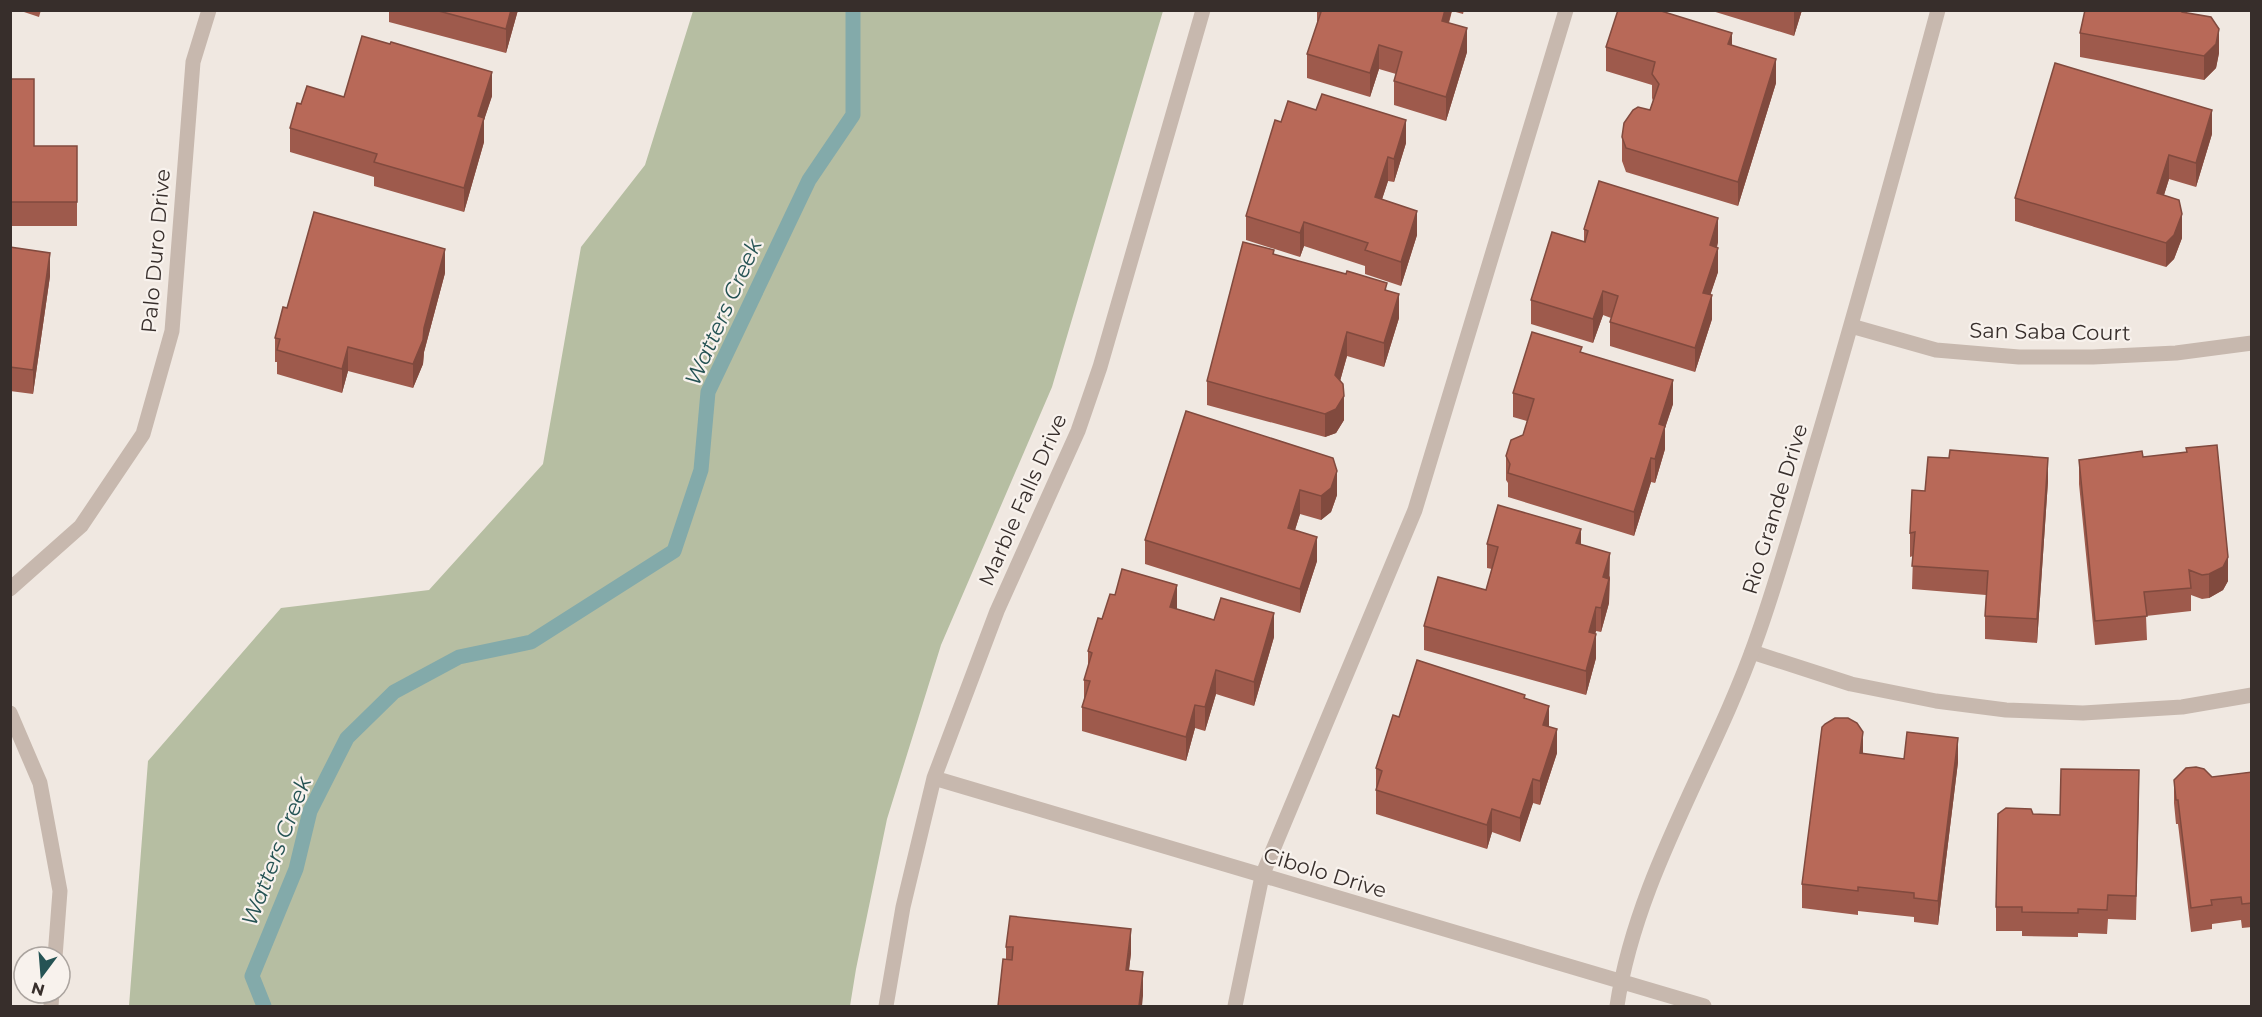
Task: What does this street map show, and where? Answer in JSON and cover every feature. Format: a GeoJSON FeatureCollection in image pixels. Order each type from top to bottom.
{"type":"FeatureCollection","features":[{"type":"Feature","properties":{"kind":"street","name":"Palo Duro Drive"},"geometry":{"type":"LineString","coordinates":[[10,589],[81,526],[143,434],[172,331],[193,62],[209,10]]}},
{"type":"Feature","properties":{"kind":"street","name":"Marble Falls Drive"},"geometry":{"type":"LineString","coordinates":[[886,1006],[903,907],[934,778],[997,611],[1078,431],[1100,367],[1203,10]]}},
{"type":"Feature","properties":{"kind":"street"},"geometry":{"type":"LineString","coordinates":[[1235,1006],[1262,876],[1415,510],[1566,10]]}},
{"type":"Feature","properties":{"kind":"street","name":"Rio Grande Drive"},"geometry":{"type":"LineString","coordinates":[[1617,1006],[1621,983],[1644,902],[1752,652],[1771,598],[1851,326],[1938,10]]}},
{"type":"Feature","properties":{"kind":"street","name":"San Saba Court"},"geometry":{"type":"LineString","coordinates":[[1851,326],[1936,350],[2019,357],[2093,357],[2176,353],[2252,343]]}},
{"type":"Feature","properties":{"kind":"street"},"geometry":{"type":"LineString","coordinates":[[1752,652],[1851,684],[1936,701],[2006,710],[2083,713],[2182,707],[2252,695]]}},
{"type":"Feature","properties":{"kind":"street"},"geometry":{"type":"LineString","coordinates":[[10,713],[40,783],[60,891],[55,945]]}},
{"type":"Feature","properties":{"kind":"street","name":"Cibolo Drive"},"geometry":{"type":"LineString","coordinates":[[934,778],[1704,1006]]}},
{"type":"Feature","properties":{"kind":"green space"},"geometry":{"type":"Polygon","coordinates":[[[693,11],[1163,11],[1052,387],[941,645],[887,819],[850,1006],[129,1006],[148,761],[281,608],[429,590],[543,464],[581,247],[645,165],[693,11]]]}},
{"type":"Feature","properties":{"kind":"building"},"geometry":{"type":"Polygon","coordinates":[[[435,10],[511,10],[506,29],[435,10]]]}},
{"type":"Feature","properties":{"kind":"building"},"geometry":{"type":"Polygon","coordinates":[[[1317,10],[1445,10],[1442,21],[1467,28],[1446,97],[1394,81],[1402,52],[1379,45],[1370,73],[1307,54],[1321,12],[1317,10]]]}},
{"type":"Feature","properties":{"kind":"building"},"geometry":{"type":"Polygon","coordinates":[[[1618,10],[1658,10],[1732,33],[1728,44],[1776,59],[1738,182],[1626,148],[1622,137],[1624,123],[1638,107],[1650,110],[1659,84],[1652,74],[1655,62],[1606,47],[1618,10]]]}},
{"type":"Feature","properties":{"kind":"building"},"geometry":{"type":"Polygon","coordinates":[[[2085,10],[2182,10],[2182,12],[2211,17],[2219,29],[2216,44],[2204,56],[2080,33],[2085,10]]]}},
{"type":"Feature","properties":{"kind":"building"},"geometry":{"type":"Polygon","coordinates":[[[362,36],[390,44],[391,42],[492,72],[478,116],[484,118],[464,188],[374,162],[377,154],[290,128],[297,103],[301,104],[307,86],[344,97],[362,36]]]}},
{"type":"Feature","properties":{"kind":"building"},"geometry":{"type":"Polygon","coordinates":[[[2055,63],[2212,110],[2196,163],[2169,155],[2157,193],[2179,200],[2182,214],[2174,235],[2166,243],[2015,198],[2055,63]]]}},
{"type":"Feature","properties":{"kind":"building"},"geometry":{"type":"Polygon","coordinates":[[[10,79],[34,79],[34,146],[77,146],[77,202],[10,202],[10,79]]]}},
{"type":"Feature","properties":{"kind":"building"},"geometry":{"type":"Polygon","coordinates":[[[1322,94],[1406,120],[1394,159],[1388,157],[1375,197],[1417,211],[1401,262],[1365,250],[1368,243],[1304,222],[1300,233],[1246,216],[1275,120],[1281,122],[1288,101],[1316,110],[1322,94]]]}},
{"type":"Feature","properties":{"kind":"building"},"geometry":{"type":"Polygon","coordinates":[[[1599,181],[1718,218],[1710,245],[1718,248],[1703,293],[1712,295],[1695,348],[1610,322],[1618,296],[1603,291],[1593,319],[1531,300],[1552,232],[1585,242],[1588,231],[1584,229],[1599,181]]]}},
{"type":"Feature","properties":{"kind":"building"},"geometry":{"type":"Polygon","coordinates":[[[314,212],[445,249],[424,328],[423,340],[413,364],[348,347],[342,369],[277,350],[280,339],[275,338],[283,307],[287,308],[314,212]]]}},
{"type":"Feature","properties":{"kind":"building"},"geometry":{"type":"Polygon","coordinates":[[[1243,242],[1274,250],[1273,254],[1387,283],[1385,290],[1399,294],[1384,343],[1347,332],[1335,375],[1343,384],[1344,396],[1336,409],[1325,414],[1207,381],[1243,242]]]}},
{"type":"Feature","properties":{"kind":"building"},"geometry":{"type":"Polygon","coordinates":[[[10,247],[50,253],[33,370],[10,367],[10,247]]]}},
{"type":"Feature","properties":{"kind":"building"},"geometry":{"type":"Polygon","coordinates":[[[1532,332],[1582,347],[1580,352],[1673,380],[1659,424],[1665,426],[1655,459],[1651,458],[1634,512],[1508,473],[1510,464],[1506,456],[1511,440],[1523,435],[1534,399],[1513,393],[1532,332]]]}},
{"type":"Feature","properties":{"kind":"building"},"geometry":{"type":"Polygon","coordinates":[[[1186,411],[1333,458],[1337,471],[1331,488],[1321,496],[1300,490],[1288,528],[1317,537],[1300,589],[1145,540],[1186,411]]]}},
{"type":"Feature","properties":{"kind":"building"},"geometry":{"type":"Polygon","coordinates":[[[2217,445],[2228,557],[2223,567],[2202,575],[2189,570],[2191,588],[2144,592],[2147,616],[2095,621],[2079,460],[2142,451],[2143,457],[2187,452],[2186,448],[2217,445]]]}},
{"type":"Feature","properties":{"kind":"building"},"geometry":{"type":"Polygon","coordinates":[[[1950,450],[2048,458],[2037,619],[1985,616],[1988,571],[1912,566],[1915,532],[1910,533],[1912,490],[1925,491],[1928,457],[1949,458],[1950,450]]]}},
{"type":"Feature","properties":{"kind":"building"},"geometry":{"type":"Polygon","coordinates":[[[1498,505],[1581,529],[1576,543],[1610,553],[1603,577],[1609,579],[1601,608],[1596,607],[1589,632],[1596,634],[1586,671],[1424,626],[1438,577],[1486,590],[1498,547],[1487,544],[1498,505]]]}},
{"type":"Feature","properties":{"kind":"building"},"geometry":{"type":"Polygon","coordinates":[[[1122,569],[1177,585],[1170,607],[1214,620],[1221,598],[1274,613],[1254,682],[1216,670],[1205,707],[1195,705],[1186,737],[1082,707],[1090,681],[1084,680],[1092,653],[1088,651],[1098,618],[1102,619],[1110,594],[1115,595],[1122,569]]]}},
{"type":"Feature","properties":{"kind":"building"},"geometry":{"type":"Polygon","coordinates":[[[1417,660],[1525,695],[1524,698],[1549,706],[1543,725],[1557,729],[1540,781],[1533,779],[1520,818],[1492,809],[1487,825],[1376,790],[1382,771],[1376,768],[1393,715],[1399,717],[1417,660]]]}},
{"type":"Feature","properties":{"kind":"building"},"geometry":{"type":"Polygon","coordinates":[[[1835,718],[1848,718],[1857,723],[1863,732],[1860,753],[1904,759],[1907,732],[1958,738],[1938,901],[1914,898],[1914,893],[1858,887],[1858,891],[1802,884],[1822,727],[1835,718]]]}},
{"type":"Feature","properties":{"kind":"building"},"geometry":{"type":"Polygon","coordinates":[[[2186,768],[2204,769],[2212,777],[2252,772],[2252,903],[2242,904],[2241,897],[2211,900],[2212,905],[2191,908],[2174,780],[2186,768]]]}},
{"type":"Feature","properties":{"kind":"building"},"geometry":{"type":"Polygon","coordinates":[[[2061,769],[2139,770],[2136,896],[2108,895],[2107,910],[2078,909],[2078,913],[2022,912],[2022,907],[1996,907],[1998,814],[2006,808],[2031,809],[2033,814],[2060,815],[2061,769]]]}},
{"type":"Feature","properties":{"kind":"building"},"geometry":{"type":"Polygon","coordinates":[[[1010,916],[1131,929],[1126,970],[1143,972],[1139,1006],[998,1006],[1003,959],[1012,960],[1013,947],[1006,947],[1010,916]]]}},
{"type":"Feature","properties":{"kind":"waterway","name":"Watters Creek"},"geometry":{"type":"LineString","coordinates":[[264,1006],[252,976],[296,869],[310,811],[347,738],[394,692],[459,657],[531,642],[674,551],[701,470],[708,392],[809,180],[853,115],[853,10]]}}]}
